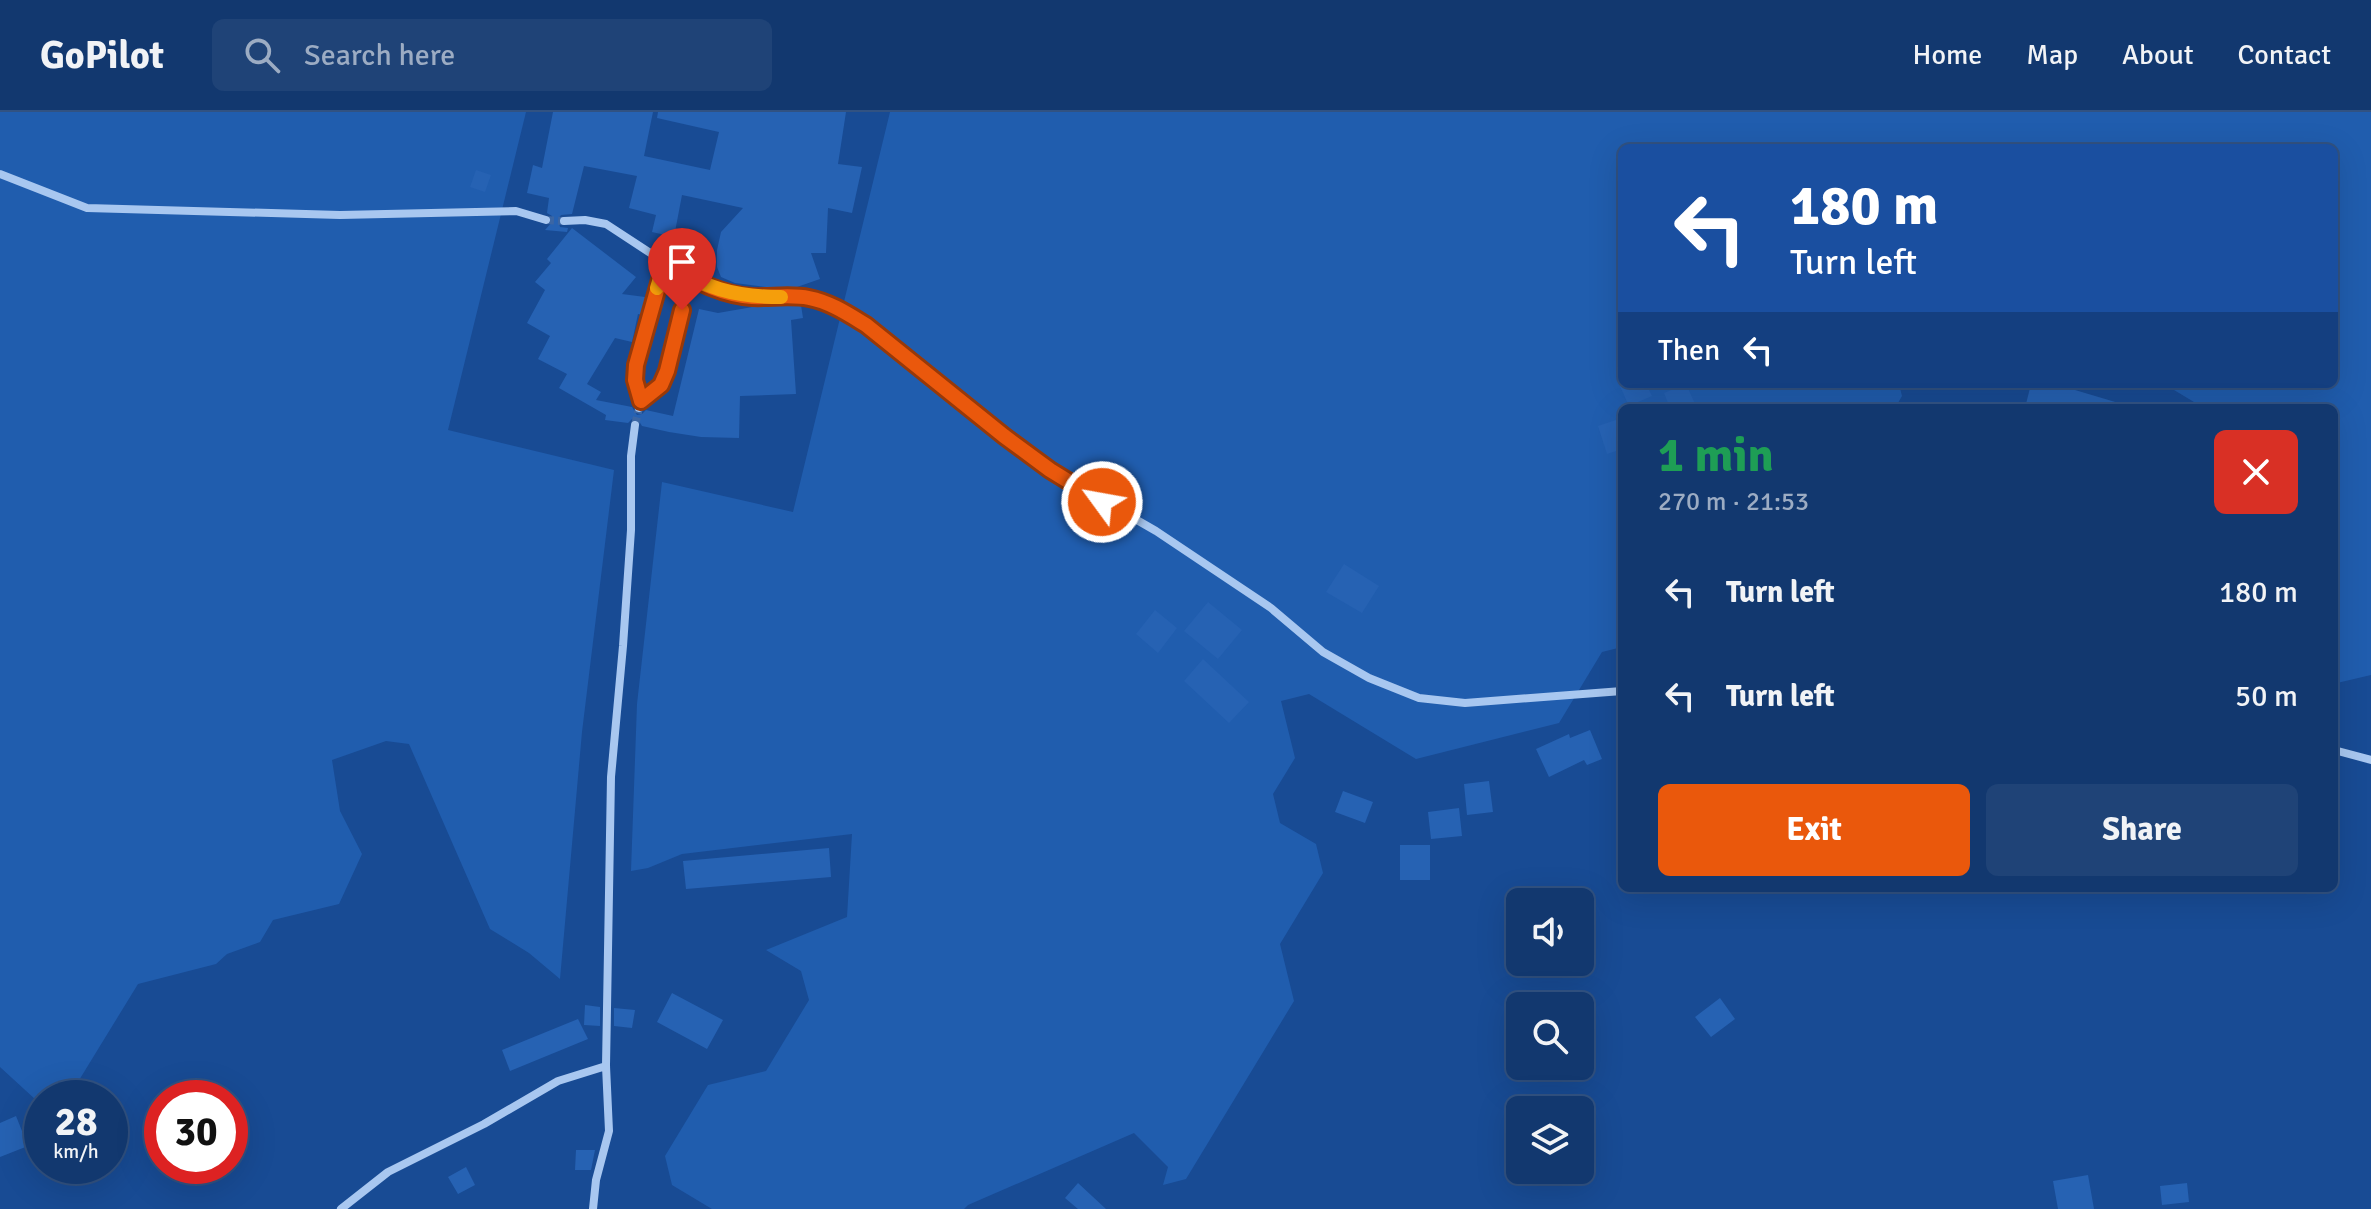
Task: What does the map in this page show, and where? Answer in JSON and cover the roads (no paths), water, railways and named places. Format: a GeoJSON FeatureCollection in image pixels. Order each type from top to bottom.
{"type":"FeatureCollection","features":[{"type":"Feature","properties":{"kind":"street"},"geometry":{"type":"LineString","coordinates":[[0,174],[87,208],[340,215],[516,211],[546,220]]}},
{"type":"Feature","properties":{"kind":"street"},"geometry":{"type":"LineString","coordinates":[[564,221],[585,220],[606,224],[690,279],[751,297],[809,298],[837,308],[866,325],[1050,470],[1156,531],[1271,608],[1323,652],[1369,678],[1419,698],[1465,703],[1618,691]]}},
{"type":"Feature","properties":{"kind":"street"},"geometry":{"type":"LineString","coordinates":[[665,262],[636,365],[635,380],[640,405],[661,385],[667,371],[690,279]]}},
{"type":"Feature","properties":{"kind":"street"},"geometry":{"type":"LineString","coordinates":[[593,1209],[596,1180],[609,1131],[606,1066],[611,777],[631,530],[631,456],[635,425]]}},
{"type":"Feature","properties":{"kind":"street"},"geometry":{"type":"LineString","coordinates":[[2338,751],[2371,760]]}},
{"type":"Feature","properties":{"kind":"street"},"geometry":{"type":"LineString","coordinates":[[341,1209],[388,1172],[484,1124],[558,1081],[606,1066]]}},
{"type":"Feature","properties":{"kind":"tunnel"},"geometry":{"type":"LineString","coordinates":[[546,220],[564,221]]}},
{"type":"Feature","properties":{"kind":"tunnel"},"geometry":{"type":"LineString","coordinates":[[635,425],[639,408]]}}]}
